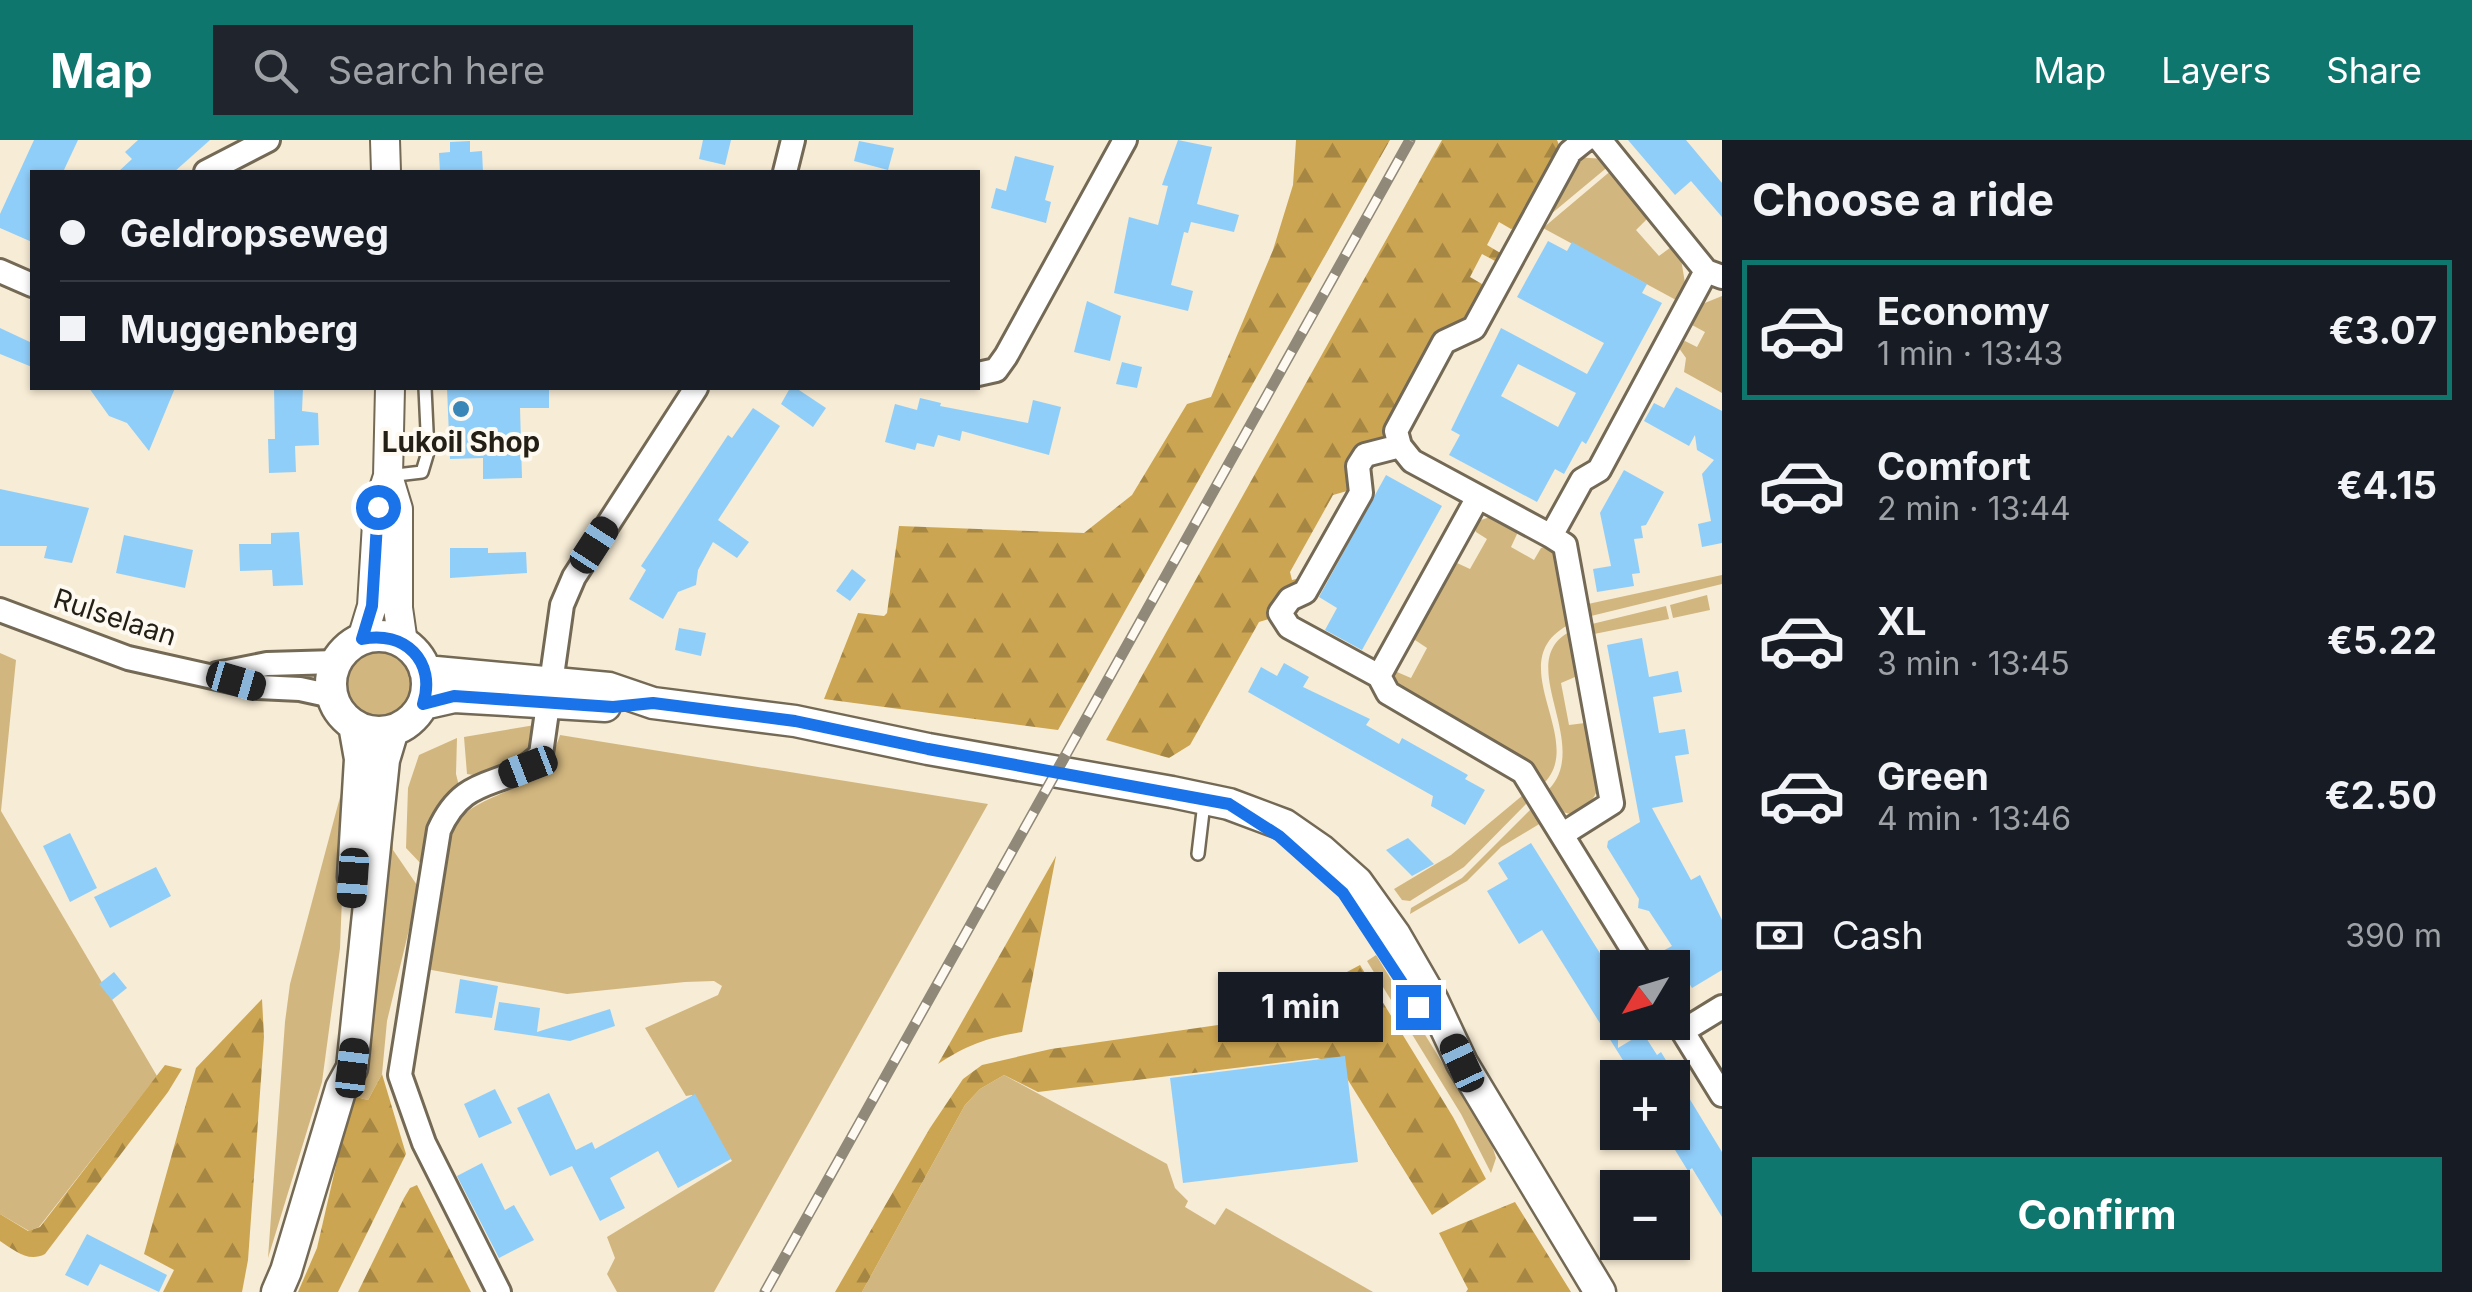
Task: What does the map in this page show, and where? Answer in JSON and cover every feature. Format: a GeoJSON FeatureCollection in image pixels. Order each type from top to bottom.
{"type":"FeatureCollection","features":[{"type":"Feature","properties":{"kind":"main road"},"geometry":{"type":"LineString","coordinates":[[390,637],[403,642],[413,650],[425,671],[423,704],[411,720],[392,730],[373,732],[354,726],[344,718],[332,696],[331,678],[336,662],[347,648],[362,639],[390,637]]}},
{"type":"Feature","properties":{"kind":"main road"},"geometry":{"type":"LineString","coordinates":[[425,671],[551,692]]}},
{"type":"Feature","properties":{"kind":"main road"},"geometry":{"type":"LineString","coordinates":[[423,704],[454,696],[609,688],[653,703],[795,721],[1217,802],[1285,825],[1356,882],[1404,951],[1462,1063],[1600,1292]]}},
{"type":"Feature","properties":{"kind":"main road"},"geometry":{"type":"LineString","coordinates":[[340,1088],[336,1067],[346,998],[360,759],[354,726]]}},
{"type":"Feature","properties":{"kind":"main road"},"geometry":{"type":"LineString","coordinates":[[277,1292],[340,1088],[352,1068],[384,760],[392,730]]}},
{"type":"Feature","properties":{"kind":"street"},"geometry":{"type":"LineString","coordinates":[[210,170],[268,140]]}},
{"type":"Feature","properties":{"kind":"street"},"geometry":{"type":"LineString","coordinates":[[384,140],[386,170]]}},
{"type":"Feature","properties":{"kind":"street"},"geometry":{"type":"LineString","coordinates":[[786,170],[793,140]]}},
{"type":"Feature","properties":{"kind":"street"},"geometry":{"type":"LineString","coordinates":[[980,374],[996,370],[1006,356],[1125,140]]}},
{"type":"Feature","properties":{"kind":"street"},"geometry":{"type":"LineString","coordinates":[[1563,834],[1612,804],[1565,546],[1412,461],[1400,446],[1396,431],[1444,342],[1474,328],[1570,152],[1586,140]]}},
{"type":"Feature","properties":{"kind":"street"},"geometry":{"type":"LineString","coordinates":[[1551,536],[1582,480],[1599,470],[1714,274],[1600,140]]}},
{"type":"Feature","properties":{"kind":"street"},"geometry":{"type":"LineString","coordinates":[[0,271],[30,284]]}},
{"type":"Feature","properties":{"kind":"street"},"geometry":{"type":"LineString","coordinates":[[362,639],[372,606],[378,507],[388,476],[390,390]]}},
{"type":"Feature","properties":{"kind":"street"},"geometry":{"type":"LineString","coordinates":[[499,1292],[424,1143],[404,1092],[400,1062],[439,830],[448,810],[468,790],[528,767],[541,754],[562,606],[574,577],[695,390]]}},
{"type":"Feature","properties":{"kind":"street"},"geometry":{"type":"LineString","coordinates":[[1400,446],[1365,455],[1358,466],[1361,493],[1304,592],[1290,599],[1280,613],[1289,628],[1379,676],[1388,693],[1522,772],[1633,950]]}},
{"type":"Feature","properties":{"kind":"street"},"geometry":{"type":"LineString","coordinates":[[388,476],[398,509],[398,608],[403,642]]}},
{"type":"Feature","properties":{"kind":"street"},"geometry":{"type":"LineString","coordinates":[[1379,676],[1478,497]]}},
{"type":"Feature","properties":{"kind":"street","name":"Rulselaan"},"geometry":{"type":"LineString","coordinates":[[0,610],[128,658],[258,687],[300,689],[332,696]]}},
{"type":"Feature","properties":{"kind":"street","name":"Rulselaan"},"geometry":{"type":"LineString","coordinates":[[213,675],[267,664],[336,662]]}},
{"type":"Feature","properties":{"kind":"street"},"geometry":{"type":"LineString","coordinates":[[1690,1019],[1722,1007]]}},
{"type":"Feature","properties":{"kind":"street"},"geometry":{"type":"LineString","coordinates":[[1688,1040],[1722,1096]]}},
{"type":"Feature","properties":{"kind":"lane"},"geometry":{"type":"LineString","coordinates":[[388,476],[422,472],[428,452],[425,390]]}},
{"type":"Feature","properties":{"kind":"lane"},"geometry":{"type":"LineString","coordinates":[[1198,854],[1217,802]]}},
{"type":"Feature","properties":{"kind":"shaded area"},"geometry":{"type":"Polygon","coordinates":[[[1575,157],[1605,159],[1610,165],[1539,224],[1575,157]]]}},
{"type":"Feature","properties":{"kind":"shaded area"},"geometry":{"type":"Polygon","coordinates":[[[1613,169],[1647,210],[1646,220],[1636,230],[1659,256],[1671,247],[1679,247],[1685,283],[1676,300],[1543,228],[1613,169]]]}},
{"type":"Feature","properties":{"kind":"shaded area"},"geometry":{"type":"Polygon","coordinates":[[[1722,296],[1722,393],[1684,372],[1686,358],[1676,344],[1685,341],[1697,347],[1705,332],[1692,325],[1690,316],[1695,307],[1722,296]]]}},
{"type":"Feature","properties":{"kind":"shaded area"},"geometry":{"type":"Polygon","coordinates":[[[1496,515],[1515,526],[1517,534],[1511,547],[1534,560],[1541,548],[1552,545],[1558,549],[1572,623],[1551,639],[1542,658],[1542,679],[1557,747],[1554,768],[1541,786],[1488,743],[1485,734],[1429,702],[1419,704],[1392,690],[1388,674],[1397,672],[1411,678],[1427,648],[1415,640],[1412,631],[1448,566],[1457,563],[1470,569],[1487,539],[1476,532],[1472,523],[1496,515]]]}},
{"type":"Feature","properties":{"kind":"shaded area"},"geometry":{"type":"Polygon","coordinates":[[[1722,575],[1722,584],[1591,616],[1588,604],[1722,575]]]}},
{"type":"Feature","properties":{"kind":"shaded area"},"geometry":{"type":"Polygon","coordinates":[[[1707,595],[1710,610],[1673,618],[1670,605],[1707,595]]]}},
{"type":"Feature","properties":{"kind":"shaded area"},"geometry":{"type":"Polygon","coordinates":[[[1666,606],[1669,619],[1594,634],[1592,624],[1666,606]]]}},
{"type":"Feature","properties":{"kind":"shaded area"},"geometry":{"type":"Polygon","coordinates":[[[1573,630],[1581,670],[1561,683],[1569,725],[1585,723],[1591,727],[1600,777],[1594,797],[1574,815],[1555,810],[1545,793],[1559,774],[1563,752],[1549,662],[1555,644],[1573,630]]]}},
{"type":"Feature","properties":{"kind":"shaded area"},"geometry":{"type":"Polygon","coordinates":[[[377,649],[402,659],[412,684],[402,709],[377,719],[352,709],[342,684],[352,659],[377,649]]]}},
{"type":"Feature","properties":{"kind":"shaded area"},"geometry":{"type":"Polygon","coordinates":[[[0,653],[16,660],[1,811],[157,1076],[39,1227],[29,1231],[0,1214],[0,653]]]}},
{"type":"Feature","properties":{"kind":"shaded area"},"geometry":{"type":"Polygon","coordinates":[[[541,724],[532,746],[514,763],[490,774],[467,774],[464,737],[541,724]]]}},
{"type":"Feature","properties":{"kind":"shaded area"},"geometry":{"type":"Polygon","coordinates":[[[560,735],[988,804],[714,1292],[617,1292],[607,1274],[615,1258],[607,1237],[732,1161],[645,1028],[718,995],[722,986],[714,981],[685,982],[567,994],[426,969],[447,834],[475,807],[537,772],[550,757],[560,735]]]}},
{"type":"Feature","properties":{"kind":"shaded area"},"geometry":{"type":"Polygon","coordinates":[[[457,738],[459,786],[425,868],[406,848],[408,788],[419,755],[457,738]]]}},
{"type":"Feature","properties":{"kind":"shaded area"},"geometry":{"type":"Polygon","coordinates":[[[347,771],[340,948],[322,1082],[268,1258],[290,984],[347,771]]]}},
{"type":"Feature","properties":{"kind":"shaded area"},"geometry":{"type":"Polygon","coordinates":[[[1523,795],[1528,802],[1464,867],[1410,901],[1402,900],[1394,889],[1451,855],[1523,795]]]}},
{"type":"Feature","properties":{"kind":"shaded area"},"geometry":{"type":"Polygon","coordinates":[[[390,803],[393,850],[419,888],[387,1021],[382,1074],[368,1100],[352,1096],[390,803]]]}},
{"type":"Feature","properties":{"kind":"shaded area"},"geometry":{"type":"Polygon","coordinates":[[[1532,808],[1541,823],[1501,847],[1467,881],[1410,914],[1411,908],[1462,878],[1532,808]]]}},
{"type":"Feature","properties":{"kind":"shaded area"},"geometry":{"type":"Polygon","coordinates":[[[1376,955],[1491,1142],[1496,1158],[1491,1173],[1461,1114],[1367,961],[1376,955]]]}},
{"type":"Feature","properties":{"kind":"shaded area"},"geometry":{"type":"Polygon","coordinates":[[[1004,1075],[1167,1164],[1175,1188],[1188,1201],[1185,1207],[1215,1225],[1226,1208],[1373,1292],[862,1292],[965,1105],[980,1089],[1004,1075]]]}},
{"type":"Feature","properties":{"kind":"green space"},"geometry":{"type":"Polygon","coordinates":[[[1296,140],[1390,140],[1058,730],[824,699],[858,613],[887,613],[899,526],[1084,533],[1132,495],[1187,404],[1211,397],[1273,250],[1293,185],[1296,140]]]}},
{"type":"Feature","properties":{"kind":"green space"},"geometry":{"type":"Polygon","coordinates":[[[1442,140],[1557,140],[1562,152],[1521,226],[1511,229],[1499,222],[1487,245],[1502,254],[1503,261],[1482,254],[1470,277],[1482,284],[1485,294],[1468,324],[1443,332],[1354,489],[1333,495],[1290,572],[1292,580],[1305,577],[1275,617],[1259,622],[1190,745],[1169,758],[1106,740],[1442,140]]]}},
{"type":"Feature","properties":{"kind":"green space"},"geometry":{"type":"Polygon","coordinates":[[[1056,856],[1022,1032],[978,1043],[938,1064],[1056,856]]]}},
{"type":"Feature","properties":{"kind":"green space"},"geometry":{"type":"Polygon","coordinates":[[[1360,965],[1453,1117],[1486,1179],[1432,1215],[1338,1064],[1317,1058],[1038,1092],[1004,1075],[980,1089],[965,1105],[862,1292],[835,1292],[930,1128],[963,1079],[982,1065],[1051,1049],[1239,1022],[1268,1014],[1360,965]]]}},
{"type":"Feature","properties":{"kind":"green space"},"geometry":{"type":"Polygon","coordinates":[[[262,999],[264,1037],[248,1260],[242,1292],[163,1292],[174,1270],[144,1254],[196,1068],[262,999]]]}},
{"type":"Feature","properties":{"kind":"green space"},"geometry":{"type":"Polygon","coordinates":[[[165,1065],[182,1069],[45,1254],[27,1256],[0,1241],[0,1214],[28,1231],[40,1227],[165,1065]]]}},
{"type":"Feature","properties":{"kind":"green space"},"geometry":{"type":"Polygon","coordinates":[[[382,1074],[406,1154],[338,1292],[298,1292],[317,1248],[352,1096],[368,1100],[382,1074]]]}},
{"type":"Feature","properties":{"kind":"green space"},"geometry":{"type":"Polygon","coordinates":[[[417,1185],[471,1292],[358,1292],[404,1198],[417,1185]]]}},
{"type":"Feature","properties":{"kind":"green space"},"geometry":{"type":"Polygon","coordinates":[[[1515,1202],[1571,1292],[1466,1292],[1468,1289],[1439,1233],[1515,1202]]]}},
{"type":"Feature","properties":{"kind":"building"},"geometry":{"type":"Polygon","coordinates":[[[34,140],[78,140],[64,170],[30,170],[30,241],[0,228],[0,214],[34,140]]]}},
{"type":"Feature","properties":{"kind":"building"},"geometry":{"type":"Polygon","coordinates":[[[138,140],[210,140],[176,170],[120,170],[132,159],[125,152],[138,140]]]}},
{"type":"Feature","properties":{"kind":"building"},"geometry":{"type":"Polygon","coordinates":[[[703,140],[731,140],[725,165],[699,159],[703,140]]]}},
{"type":"Feature","properties":{"kind":"building"},"geometry":{"type":"Polygon","coordinates":[[[1178,140],[1212,147],[1197,204],[1239,215],[1234,232],[1191,222],[1188,233],[1184,232],[1171,285],[1193,291],[1188,311],[1114,293],[1129,217],[1158,225],[1168,186],[1162,185],[1178,140]]]}},
{"type":"Feature","properties":{"kind":"building"},"geometry":{"type":"Polygon","coordinates":[[[1628,140],[1686,140],[1722,183],[1722,217],[1691,181],[1675,195],[1628,140]]]}},
{"type":"Feature","properties":{"kind":"building"},"geometry":{"type":"Polygon","coordinates":[[[470,141],[470,152],[482,151],[483,170],[440,170],[439,153],[450,152],[450,142],[470,141]]]}},
{"type":"Feature","properties":{"kind":"building"},"geometry":{"type":"Polygon","coordinates":[[[859,141],[894,148],[888,170],[854,161],[859,141]]]}},
{"type":"Feature","properties":{"kind":"building"},"geometry":{"type":"Polygon","coordinates":[[[1015,156],[1054,166],[1045,200],[1051,202],[1046,223],[991,208],[996,188],[1006,191],[1015,156]]]}},
{"type":"Feature","properties":{"kind":"building"},"geometry":{"type":"Polygon","coordinates":[[[1548,241],[1567,251],[1572,242],[1647,284],[1642,293],[1662,303],[1586,444],[1582,441],[1564,474],[1555,469],[1537,502],[1449,455],[1460,435],[1451,430],[1501,328],[1587,374],[1604,343],[1517,297],[1548,241]],[[1518,364],[1501,396],[1558,427],[1576,393],[1518,364]]]}},
{"type":"Feature","properties":{"kind":"building"},"geometry":{"type":"Polygon","coordinates":[[[1087,301],[1121,316],[1110,361],[1074,352],[1087,301]]]}},
{"type":"Feature","properties":{"kind":"building"},"geometry":{"type":"Polygon","coordinates":[[[0,328],[30,342],[30,366],[0,354],[0,328]]]}},
{"type":"Feature","properties":{"kind":"building"},"geometry":{"type":"Polygon","coordinates":[[[1122,362],[1142,367],[1137,388],[1116,384],[1122,362]]]}},
{"type":"Feature","properties":{"kind":"building"},"geometry":{"type":"Polygon","coordinates":[[[1676,387],[1722,411],[1722,543],[1702,547],[1698,524],[1711,521],[1702,474],[1714,460],[1697,450],[1695,435],[1689,446],[1644,421],[1654,403],[1664,408],[1676,387]]]}},
{"type":"Feature","properties":{"kind":"building"},"geometry":{"type":"Polygon","coordinates":[[[90,390],[174,390],[149,451],[127,423],[109,416],[90,390]]]}},
{"type":"Feature","properties":{"kind":"building"},"geometry":{"type":"Polygon","coordinates":[[[274,390],[303,390],[302,411],[318,413],[319,445],[295,446],[296,472],[269,473],[268,439],[275,439],[274,390]]]}},
{"type":"Feature","properties":{"kind":"building"},"geometry":{"type":"Polygon","coordinates":[[[447,390],[549,390],[549,408],[520,408],[522,478],[483,479],[483,458],[450,459],[447,390]]]}},
{"type":"Feature","properties":{"kind":"building"},"geometry":{"type":"Polygon","coordinates":[[[789,390],[799,390],[826,408],[813,427],[781,404],[789,390]]]}},
{"type":"Feature","properties":{"kind":"building"},"geometry":{"type":"Polygon","coordinates":[[[920,398],[941,403],[940,406],[1028,423],[1033,400],[1061,407],[1049,455],[962,431],[960,441],[938,435],[934,447],[917,443],[915,450],[885,442],[895,404],[917,410],[920,398]]]}},
{"type":"Feature","properties":{"kind":"building"},"geometry":{"type":"Polygon","coordinates":[[[753,408],[780,426],[718,520],[749,542],[737,558],[713,542],[698,570],[696,585],[678,592],[663,619],[629,599],[646,570],[641,566],[728,435],[732,438],[753,408]]]}},
{"type":"Feature","properties":{"kind":"building"},"geometry":{"type":"Polygon","coordinates":[[[1624,470],[1664,492],[1646,525],[1641,526],[1643,538],[1634,539],[1640,573],[1632,574],[1634,586],[1597,592],[1593,569],[1611,566],[1600,513],[1624,470]]]}},
{"type":"Feature","properties":{"kind":"building"},"geometry":{"type":"Polygon","coordinates":[[[1386,475],[1442,506],[1362,650],[1325,630],[1337,608],[1319,597],[1386,475]]]}},
{"type":"Feature","properties":{"kind":"building"},"geometry":{"type":"Polygon","coordinates":[[[0,489],[89,508],[72,563],[44,558],[47,546],[0,546],[0,489]]]}},
{"type":"Feature","properties":{"kind":"building"},"geometry":{"type":"Polygon","coordinates":[[[299,532],[303,585],[273,586],[272,570],[240,571],[239,544],[271,544],[271,533],[299,532]]]}},
{"type":"Feature","properties":{"kind":"building"},"geometry":{"type":"Polygon","coordinates":[[[124,535],[193,550],[185,588],[116,573],[124,535]]]}},
{"type":"Feature","properties":{"kind":"building"},"geometry":{"type":"Polygon","coordinates":[[[450,548],[526,552],[527,573],[450,578],[450,548]]]}},
{"type":"Feature","properties":{"kind":"building"},"geometry":{"type":"Polygon","coordinates":[[[852,569],[866,580],[850,601],[836,591],[852,569]]]}},
{"type":"Feature","properties":{"kind":"building"},"geometry":{"type":"Polygon","coordinates":[[[679,628],[706,633],[701,656],[675,650],[679,628]]]}},
{"type":"Feature","properties":{"kind":"building"},"geometry":{"type":"Polygon","coordinates":[[[1642,638],[1649,677],[1678,671],[1682,692],[1653,697],[1659,733],[1685,729],[1689,754],[1675,756],[1683,802],[1652,808],[1691,880],[1700,875],[1722,920],[1722,970],[1692,988],[1690,950],[1665,950],[1672,946],[1649,911],[1638,908],[1639,899],[1607,847],[1608,841],[1640,822],[1607,645],[1642,638]]]}},
{"type":"Feature","properties":{"kind":"building"},"geometry":{"type":"Polygon","coordinates":[[[1284,663],[1309,677],[1303,687],[1370,719],[1366,725],[1399,744],[1402,738],[1468,775],[1465,779],[1485,790],[1465,825],[1431,806],[1433,796],[1248,692],[1261,667],[1277,676],[1284,663]]]}},
{"type":"Feature","properties":{"kind":"building"},"geometry":{"type":"Polygon","coordinates":[[[70,833],[97,888],[70,902],[43,846],[70,833]]]}},
{"type":"Feature","properties":{"kind":"building"},"geometry":{"type":"Polygon","coordinates":[[[1408,838],[1434,864],[1412,876],[1386,850],[1408,838]]]}},
{"type":"Feature","properties":{"kind":"building"},"geometry":{"type":"Polygon","coordinates":[[[1531,843],[1600,953],[1600,1023],[1542,930],[1519,944],[1487,891],[1508,879],[1498,863],[1531,843]]]}},
{"type":"Feature","properties":{"kind":"building"},"geometry":{"type":"Polygon","coordinates":[[[156,867],[171,896],[110,928],[94,897],[156,867]]]}},
{"type":"Feature","properties":{"kind":"building"},"geometry":{"type":"Polygon","coordinates":[[[114,972],[127,988],[112,1000],[99,984],[114,972]]]}},
{"type":"Feature","properties":{"kind":"building"},"geometry":{"type":"Polygon","coordinates":[[[460,979],[498,986],[492,1018],[455,1013],[460,979]]]}},
{"type":"Feature","properties":{"kind":"building"},"geometry":{"type":"Polygon","coordinates":[[[499,1002],[540,1008],[537,1032],[610,1009],[615,1026],[570,1041],[494,1030],[499,1002]]]}},
{"type":"Feature","properties":{"kind":"building"},"geometry":{"type":"Polygon","coordinates":[[[1610,1040],[1618,1040],[1618,1048],[1631,1040],[1647,1040],[1657,1055],[1661,1052],[1666,1060],[1623,1060],[1610,1040]]]}},
{"type":"Feature","properties":{"kind":"building"},"geometry":{"type":"Polygon","coordinates":[[[1345,1056],[1358,1162],[1183,1183],[1170,1078],[1345,1056]]]}},
{"type":"Feature","properties":{"kind":"building"},"geometry":{"type":"Polygon","coordinates":[[[495,1089],[512,1123],[479,1138],[464,1104],[495,1089]]]}},
{"type":"Feature","properties":{"kind":"building"},"geometry":{"type":"Polygon","coordinates":[[[549,1093],[576,1150],[592,1142],[595,1149],[695,1094],[731,1159],[678,1188],[658,1151],[610,1178],[625,1208],[600,1221],[572,1166],[550,1176],[517,1108],[549,1093]]]}},
{"type":"Feature","properties":{"kind":"building"},"geometry":{"type":"Polygon","coordinates":[[[1690,1100],[1722,1152],[1722,1217],[1692,1168],[1687,1170],[1675,1150],[1690,1150],[1690,1100]]]}},
{"type":"Feature","properties":{"kind":"building"},"geometry":{"type":"Polygon","coordinates":[[[482,1163],[505,1210],[514,1205],[534,1240],[499,1258],[457,1176],[482,1163]]]}},
{"type":"Feature","properties":{"kind":"building"},"geometry":{"type":"Polygon","coordinates":[[[87,1234],[167,1275],[159,1292],[100,1264],[88,1286],[65,1275],[87,1234]]]}},
{"type":"Feature","properties":{"kind":"railway"},"geometry":{"type":"LineString","coordinates":[[765,1292],[1410,140]]}},
{"type":"Feature","properties":{"kind":"place","name":"Lukoil Shop"},"geometry":{"type":"Point","coordinates":[461,409]}},
{"type":"Feature","properties":{"kind":"route"},"geometry":{"type":"LineString","coordinates":[[378,507],[372,606],[362,639],[390,637],[413,650],[425,671],[423,704],[454,696],[613,707],[653,703],[795,721],[1229,804],[1279,836],[1343,893],[1418,1007]]}}]}
